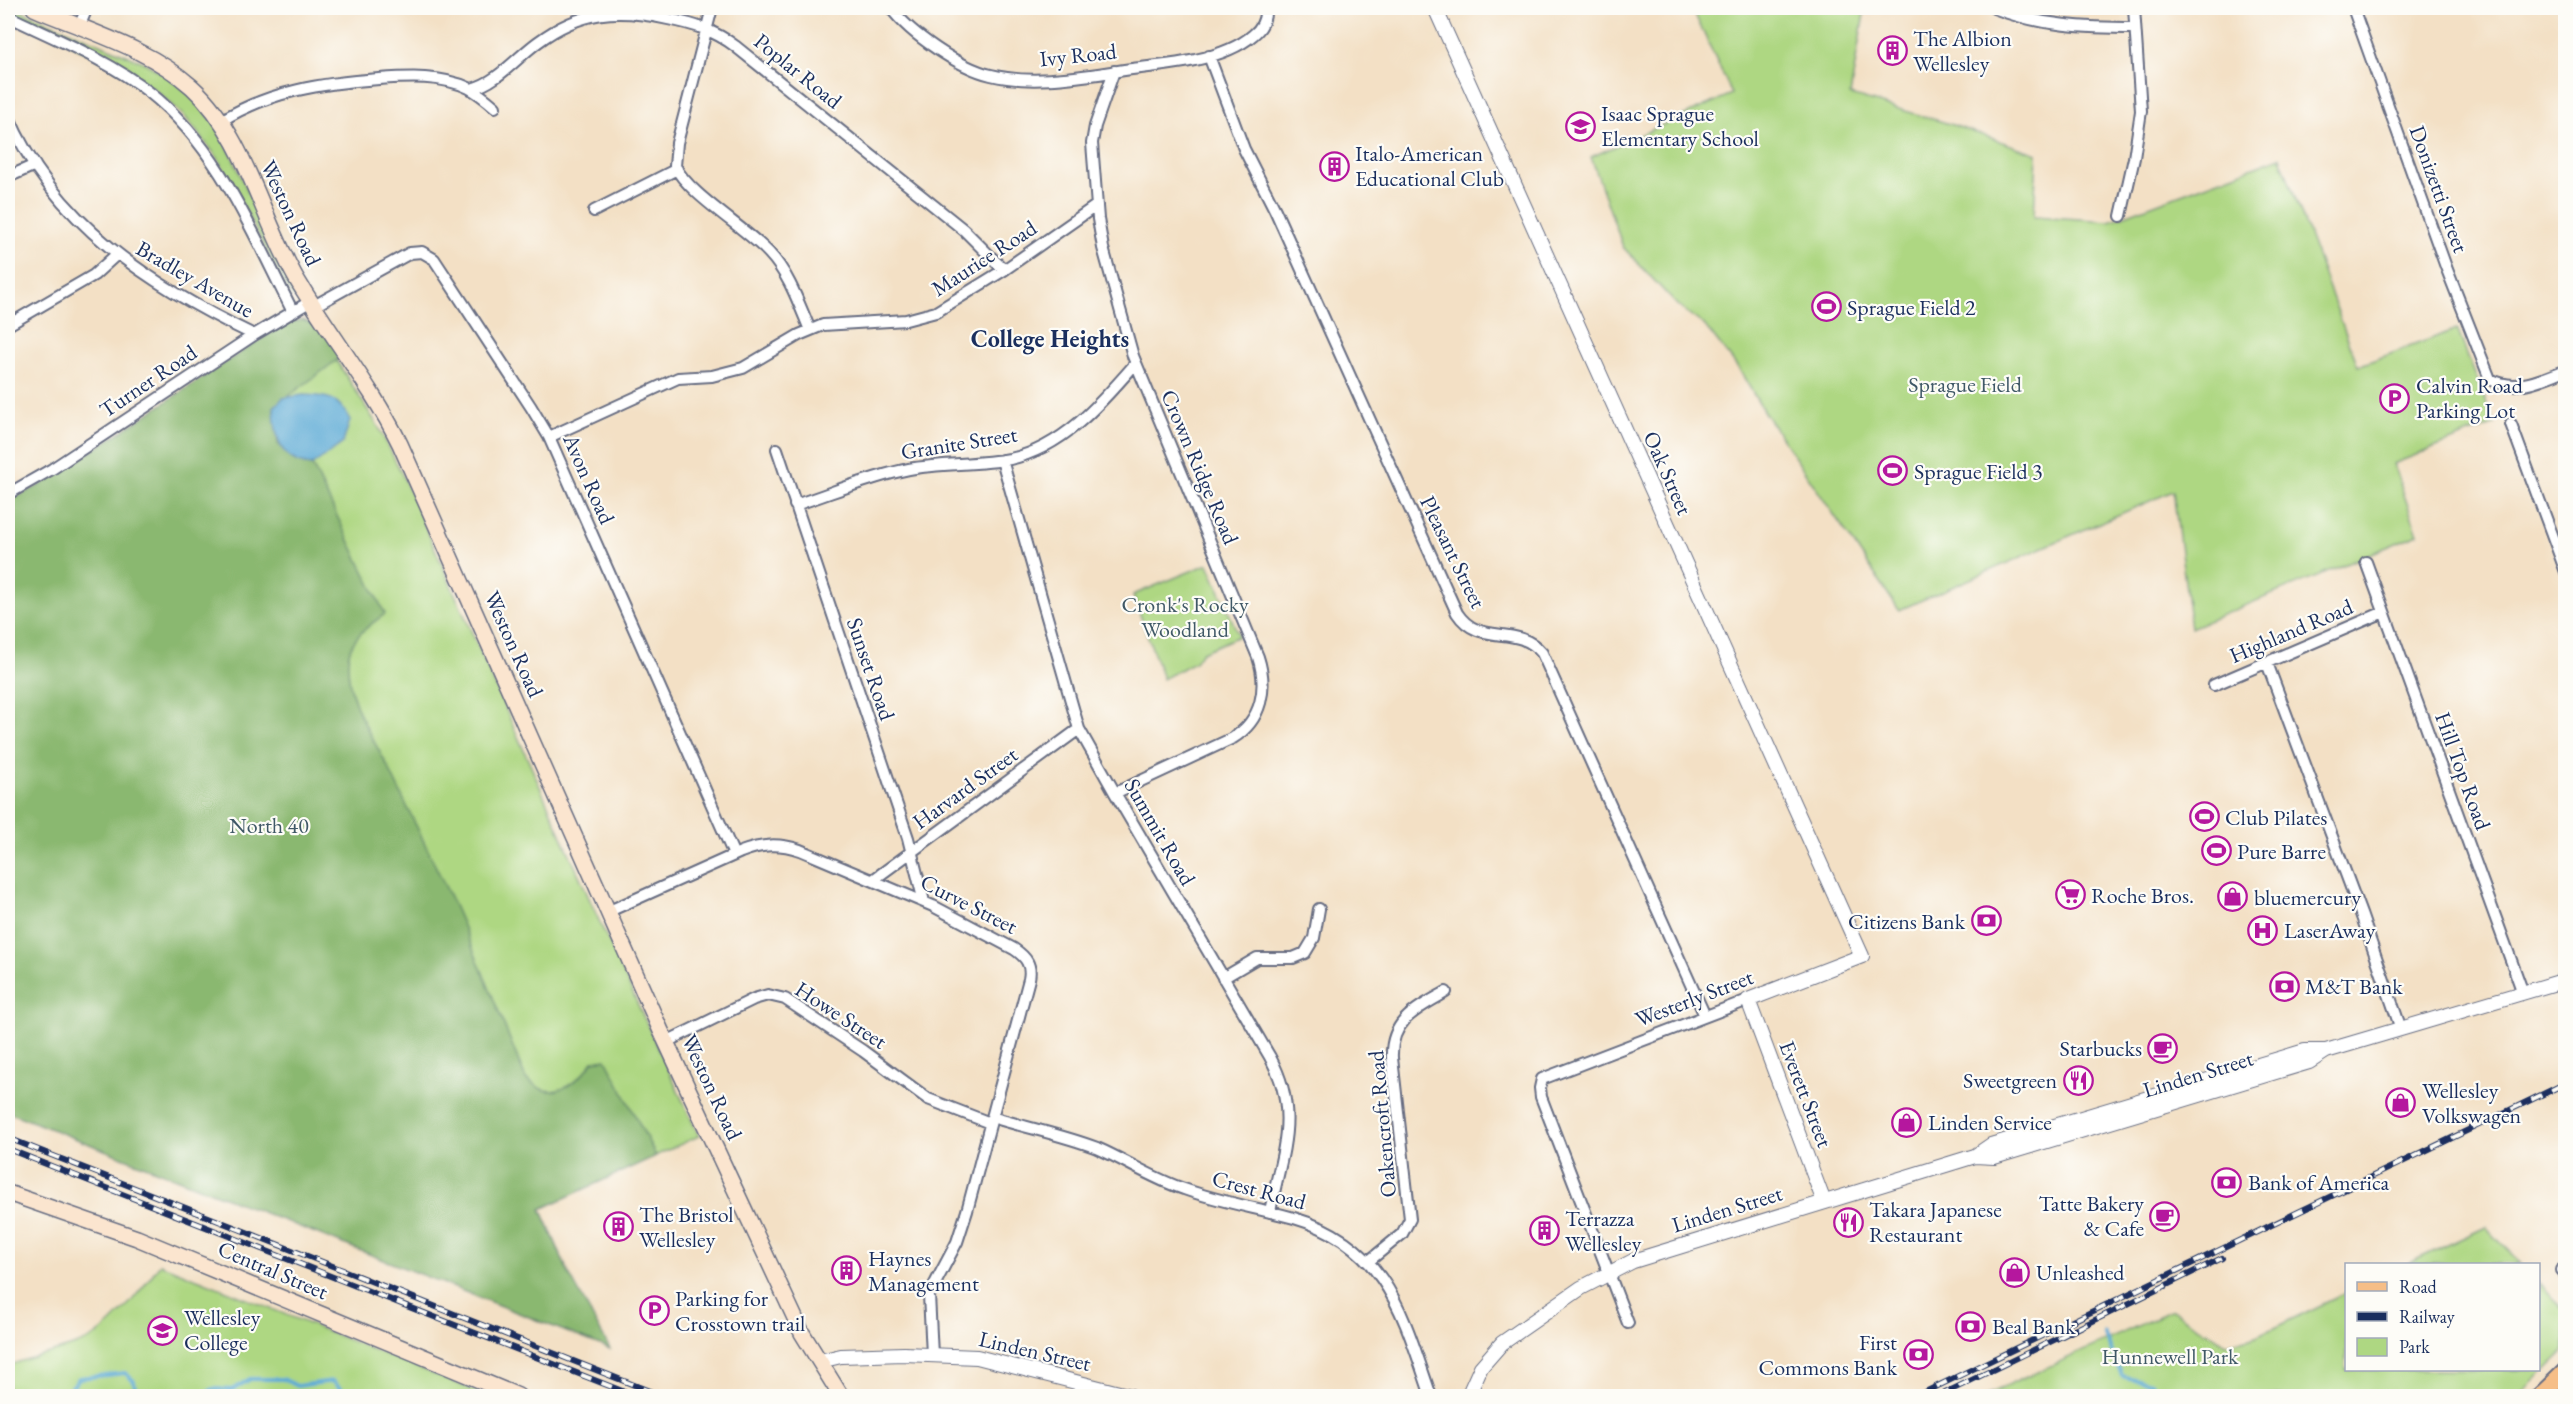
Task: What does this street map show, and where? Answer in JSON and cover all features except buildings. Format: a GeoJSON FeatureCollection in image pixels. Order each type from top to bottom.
{"type":"FeatureCollection","features":[{"type":"Feature","properties":{"kind":"main road","name":"Weston Road"},"geometry":{"type":"LineString","coordinates":[[34,8],[138,52],[170,70],[202,97],[221,121],[235,145],[279,246],[312,304],[383,412],[400,444],[666,1042],[802,1333],[841,1396]]}},
{"type":"Feature","properties":{"kind":"main road","name":"Central Street"},"geometry":{"type":"LineString","coordinates":[[8,1193],[148,1243],[518,1396]]}},
{"type":"Feature","properties":{"kind":"main road"},"geometry":{"type":"LineString","coordinates":[[2540,1396],[2565,1371]]}},
{"type":"Feature","properties":{"kind":"street"},"geometry":{"type":"LineString","coordinates":[[79,27],[87,8]]}},
{"type":"Feature","properties":{"kind":"street"},"geometry":{"type":"LineString","coordinates":[[712,8],[677,143],[674,159],[677,169],[690,186],[774,258],[791,286],[810,330]]}},
{"type":"Feature","properties":{"kind":"street","name":"Ivy Road"},"geometry":{"type":"LineString","coordinates":[[891,8],[904,23],[955,61],[985,73],[1006,78],[1032,79],[1186,62],[1209,56],[1255,34],[1264,20],[1265,8]]}},
{"type":"Feature","properties":{"kind":"street","name":"Oak Street"},"geometry":{"type":"LineString","coordinates":[[1435,8],[1862,956]]}},
{"type":"Feature","properties":{"kind":"street"},"geometry":{"type":"LineString","coordinates":[[1994,8],[2044,23],[2087,28],[2135,28]]}},
{"type":"Feature","properties":{"kind":"street"},"geometry":{"type":"LineString","coordinates":[[2121,216],[2134,158],[2141,111],[2134,8]]}},
{"type":"Feature","properties":{"kind":"street","name":"Donizetti Street"},"geometry":{"type":"LineString","coordinates":[[2354,8],[2446,267],[2486,370],[2494,381],[2511,386],[2531,383],[2565,370]]}},
{"type":"Feature","properties":{"kind":"street","name":"Poplar Road"},"geometry":{"type":"LineString","coordinates":[[471,89],[489,82],[545,37],[594,14],[635,12],[706,28],[735,46],[926,198],[984,247],[1004,270]]}},
{"type":"Feature","properties":{"kind":"street","name":"Weston Road"},"geometry":{"type":"LineString","coordinates":[[8,16],[122,73],[149,92],[185,125],[220,172],[293,312]]}},
{"type":"Feature","properties":{"kind":"street","name":"Pleasant Street"},"geometry":{"type":"LineString","coordinates":[[1209,56],[1244,149],[1275,210],[1457,613],[1473,629],[1490,634],[1516,635],[1530,641],[1542,653],[1706,1016]]}},
{"type":"Feature","properties":{"kind":"street","name":"Crown Ridge Road"},"geometry":{"type":"LineString","coordinates":[[1114,71],[1093,137],[1097,206],[1103,248],[1127,340],[1258,657],[1263,691],[1254,719],[1239,734],[1115,793]]}},
{"type":"Feature","properties":{"kind":"street"},"geometry":{"type":"LineString","coordinates":[[221,121],[241,109],[269,98],[331,84],[417,77],[449,82],[471,89],[495,107]]}},
{"type":"Feature","properties":{"kind":"street","name":"Bradley Avenue"},"geometry":{"type":"LineString","coordinates":[[8,115],[35,165],[71,211],[116,255],[176,295],[254,335]]}},
{"type":"Feature","properties":{"kind":"street"},"geometry":{"type":"LineString","coordinates":[[8,177],[35,165]]}},
{"type":"Feature","properties":{"kind":"street"},"geometry":{"type":"LineString","coordinates":[[594,211],[677,169]]}},
{"type":"Feature","properties":{"kind":"street","name":"Maurice Road"},"geometry":{"type":"LineString","coordinates":[[549,437],[678,378],[712,376],[743,368],[810,330],[836,323],[899,320],[925,316],[947,306],[1004,270],[1097,206]]}},
{"type":"Feature","properties":{"kind":"street","name":"Avon Road"},"geometry":{"type":"LineString","coordinates":[[312,304],[405,255],[418,252],[428,254],[442,270],[549,437],[734,855]]}},
{"type":"Feature","properties":{"kind":"street"},"geometry":{"type":"LineString","coordinates":[[8,325],[94,275],[116,255]]}},
{"type":"Feature","properties":{"kind":"street","name":"Turner Road"},"geometry":{"type":"LineString","coordinates":[[8,494],[52,469],[254,335],[293,312],[312,304]]}},
{"type":"Feature","properties":{"kind":"street","name":"Granite Street"},"geometry":{"type":"LineString","coordinates":[[795,505],[911,469],[1002,460],[1032,451],[1074,426],[1104,399],[1136,363]]}},
{"type":"Feature","properties":{"kind":"street"},"geometry":{"type":"LineString","coordinates":[[2511,424],[2565,572]]}},
{"type":"Feature","properties":{"kind":"street","name":"Sunset Road"},"geometry":{"type":"LineString","coordinates":[[777,450],[912,851],[924,902]]}},
{"type":"Feature","properties":{"kind":"street","name":"Summit Road"},"geometry":{"type":"LineString","coordinates":[[1002,460],[1080,729],[1273,1064],[1286,1097],[1285,1145],[1270,1212]]}},
{"type":"Feature","properties":{"kind":"street","name":"Hill Top Road"},"geometry":{"type":"LineString","coordinates":[[2366,562],[2523,993]]}},
{"type":"Feature","properties":{"kind":"street","name":"Highland Road"},"geometry":{"type":"LineString","coordinates":[[2214,685],[2384,612]]}},
{"type":"Feature","properties":{"kind":"street"},"geometry":{"type":"LineString","coordinates":[[2267,663],[2357,903],[2401,1029]]}},
{"type":"Feature","properties":{"kind":"street","name":"Harvard Street"},"geometry":{"type":"LineString","coordinates":[[873,880],[1080,729]]}},
{"type":"Feature","properties":{"kind":"street","name":"Curve Street"},"geometry":{"type":"LineString","coordinates":[[607,912],[734,855],[761,846],[788,846],[924,902],[1018,952],[1029,965],[1029,979],[959,1238],[929,1295],[932,1355]]}},
{"type":"Feature","properties":{"kind":"street"},"geometry":{"type":"LineString","coordinates":[[1223,978],[1257,958],[1293,958],[1305,953],[1314,938],[1319,909]]}},
{"type":"Feature","properties":{"kind":"street","name":"Westerly Street"},"geometry":{"type":"LineString","coordinates":[[1608,1273],[1540,1094],[1542,1079],[1862,956]]}},
{"type":"Feature","properties":{"kind":"street","name":"Linden Street"},"geometry":{"type":"LineString","coordinates":[[1468,1396],[1481,1367],[1498,1346],[1574,1292],[1608,1273],[1665,1250],[1975,1156],[1994,1157],[2314,1060],[2326,1050],[2565,980]]}},
{"type":"Feature","properties":{"kind":"street","name":"Oakencroft Road"},"geometry":{"type":"LineString","coordinates":[[1369,1261],[1402,1234],[1410,1219],[1392,1058],[1395,1034],[1408,1014],[1446,992]]}},
{"type":"Feature","properties":{"kind":"street","name":"Howe Street"},"geometry":{"type":"LineString","coordinates":[[666,1042],[754,999],[764,995],[776,995],[853,1044],[928,1099],[991,1120]]}},
{"type":"Feature","properties":{"kind":"street","name":"Everett Street"},"geometry":{"type":"LineString","coordinates":[[1748,1000],[1824,1202]]}},
{"type":"Feature","properties":{"kind":"street","name":"Crest Road"},"geometry":{"type":"LineString","coordinates":[[991,1120],[1085,1144],[1185,1190],[1270,1212],[1329,1231],[1369,1261],[1385,1280],[1397,1301],[1431,1396]]}},
{"type":"Feature","properties":{"kind":"street"},"geometry":{"type":"LineString","coordinates":[[1608,1273],[1628,1323]]}},
{"type":"Feature","properties":{"kind":"street","name":"Linden Street"},"geometry":{"type":"LineString","coordinates":[[820,1361],[841,1356],[932,1355],[982,1358],[1131,1396]]}},
{"type":"Feature","properties":{"kind":"green space"},"geometry":{"type":"Polygon","coordinates":[[[14,8],[143,62],[166,75],[192,96],[215,123],[297,296],[293,297],[284,283],[217,157],[185,117],[153,88],[12,13],[14,8]]]}},
{"type":"Feature","properties":{"kind":"green space","name":"Sprague Field"},"geometry":{"type":"Polygon","coordinates":[[[1692,8],[1865,8],[1850,95],[1950,124],[2037,154],[2034,216],[2109,221],[2280,157],[2358,366],[2457,329],[2495,424],[2393,464],[2418,534],[2191,628],[2173,491],[1899,610],[1764,412],[1739,369],[1705,326],[1677,305],[1623,247],[1591,157],[1732,94],[1692,8]]]}},
{"type":"Feature","properties":{"kind":"green space","name":"North 40"},"geometry":{"type":"Polygon","coordinates":[[[303,320],[323,329],[341,357],[274,407],[278,444],[305,464],[312,465],[385,614],[360,634],[351,646],[348,662],[349,677],[356,705],[458,913],[526,1079],[544,1090],[559,1090],[584,1073],[593,1061],[606,1059],[656,1156],[541,1209],[568,1272],[610,1349],[8,1112],[8,501],[42,484],[285,323],[303,320]]]}},
{"type":"Feature","properties":{"kind":"green space","name":"North 40"},"geometry":{"type":"Polygon","coordinates":[[[326,344],[378,426],[401,472],[601,925],[699,1136],[541,1208],[568,1272],[8,511],[326,344]]]}},
{"type":"Feature","properties":{"kind":"green space","name":"Cronk's Rocky Woodland"},"geometry":{"type":"Polygon","coordinates":[[[1208,564],[1239,636],[1202,652],[1195,662],[1163,679],[1133,595],[1208,564]]]}},
{"type":"Feature","properties":{"kind":"green space"},"geometry":{"type":"Polygon","coordinates":[[[2486,1227],[2520,1263],[2409,1263],[2486,1227]]]}},
{"type":"Feature","properties":{"kind":"green space","name":"Wellesley College"},"geometry":{"type":"Polygon","coordinates":[[[160,1264],[488,1396],[8,1396],[8,1366],[77,1345],[95,1336],[121,1312],[160,1264]]]}},
{"type":"Feature","properties":{"kind":"green space","name":"Hunnewell Park"},"geometry":{"type":"Polygon","coordinates":[[[2540,1284],[2565,1312],[2565,1351],[2518,1396],[1985,1396],[2172,1310],[2226,1344],[2257,1336],[2345,1293],[2345,1371],[2540,1371],[2540,1284]]]}},
{"type":"Feature","properties":{"kind":"water"},"geometry":{"type":"Polygon","coordinates":[[[303,395],[332,399],[342,407],[350,420],[343,443],[312,465],[292,459],[285,453],[277,437],[274,407],[283,398],[303,395]]]}},
{"type":"Feature","properties":{"kind":"waterway"},"geometry":{"type":"LineString","coordinates":[[2104,1333],[2122,1376],[2151,1383],[2157,1394],[2164,1396]]}},
{"type":"Feature","properties":{"kind":"waterway"},"geometry":{"type":"LineString","coordinates":[[56,1396],[69,1391],[79,1378],[125,1373],[134,1381],[136,1396]]}},
{"type":"Feature","properties":{"kind":"waterway"},"geometry":{"type":"LineString","coordinates":[[177,1396],[178,1393],[186,1390],[206,1394],[213,1389],[232,1390],[250,1379],[283,1379],[297,1386],[333,1381],[347,1396]]}},
{"type":"Feature","properties":{"kind":"waterway"},"geometry":{"type":"LineString","coordinates":[[357,1396],[376,1390],[384,1396]]}},
{"type":"Feature","properties":{"kind":"waterway"},"geometry":{"type":"LineString","coordinates":[[2166,1396],[2181,1396]]}},
{"type":"Feature","properties":{"kind":"railway"},"geometry":{"type":"LineString","coordinates":[[1917,1396],[2566,1083]]}},
{"type":"Feature","properties":{"kind":"railway"},"geometry":{"type":"LineString","coordinates":[[8,1138],[662,1396]]}},
{"type":"Feature","properties":{"kind":"railway"},"geometry":{"type":"LineString","coordinates":[[8,1149],[635,1396]]}},
{"type":"Feature","properties":{"kind":"railway"},"geometry":{"type":"LineString","coordinates":[[1939,1396],[2222,1258]]}},
{"type":"Feature","properties":{"kind":"place","name":"The Albion Wellesley"},"geometry":{"type":"Point","coordinates":[1892,51]}},
{"type":"Feature","properties":{"kind":"place","name":"Isaac Sprague Elementary School"},"geometry":{"type":"Point","coordinates":[1580,126]}},
{"type":"Feature","properties":{"kind":"place","name":"Italo-American Educational Club"},"geometry":{"type":"Point","coordinates":[1334,166]}},
{"type":"Feature","properties":{"kind":"place","name":"Sprague Field 2"},"geometry":{"type":"Point","coordinates":[1826,307]}},
{"type":"Feature","properties":{"kind":"place","name":"Calvin Road Parking Lot"},"geometry":{"type":"Point","coordinates":[2395,398]}},
{"type":"Feature","properties":{"kind":"place","name":"Sprague Field 3"},"geometry":{"type":"Point","coordinates":[1893,471]}},
{"type":"Feature","properties":{"kind":"place","name":"Club Pilates"},"geometry":{"type":"Point","coordinates":[2204,817]}},
{"type":"Feature","properties":{"kind":"place","name":"Pure Barre"},"geometry":{"type":"Point","coordinates":[2216,851]}},
{"type":"Feature","properties":{"kind":"place","name":"Roche Bros."},"geometry":{"type":"Point","coordinates":[2070,895]}},
{"type":"Feature","properties":{"kind":"place","name":"bluemercury"},"geometry":{"type":"Point","coordinates":[2233,897]}},
{"type":"Feature","properties":{"kind":"place","name":"Citizens Bank"},"geometry":{"type":"Point","coordinates":[1986,921]}},
{"type":"Feature","properties":{"kind":"place","name":"LaserAway"},"geometry":{"type":"Point","coordinates":[2263,930]}},
{"type":"Feature","properties":{"kind":"place","name":"M&T Bank"},"geometry":{"type":"Point","coordinates":[2284,986]}},
{"type":"Feature","properties":{"kind":"place","name":"Starbucks"},"geometry":{"type":"Point","coordinates":[2163,1048]}},
{"type":"Feature","properties":{"kind":"place","name":"Sweetgreen"},"geometry":{"type":"Point","coordinates":[2078,1080]}},
{"type":"Feature","properties":{"kind":"place","name":"Wellesley Volkswagen"},"geometry":{"type":"Point","coordinates":[2401,1103]}},
{"type":"Feature","properties":{"kind":"place","name":"Linden Service"},"geometry":{"type":"Point","coordinates":[1907,1122]}},
{"type":"Feature","properties":{"kind":"place","name":"Bank of America"},"geometry":{"type":"Point","coordinates":[2227,1182]}},
{"type":"Feature","properties":{"kind":"place","name":"Tatte Bakery & Cafe"},"geometry":{"type":"Point","coordinates":[2165,1216]}},
{"type":"Feature","properties":{"kind":"place","name":"Takara Japanese Restaurant"},"geometry":{"type":"Point","coordinates":[1848,1222]}},
{"type":"Feature","properties":{"kind":"place","name":"The Bristol Wellesley"},"geometry":{"type":"Point","coordinates":[618,1227]}},
{"type":"Feature","properties":{"kind":"place","name":"Terrazza Wellesley"},"geometry":{"type":"Point","coordinates":[1544,1231]}},
{"type":"Feature","properties":{"kind":"place","name":"Haynes Management"},"geometry":{"type":"Point","coordinates":[847,1271]}},
{"type":"Feature","properties":{"kind":"place","name":"Unleashed"},"geometry":{"type":"Point","coordinates":[2015,1272]}},
{"type":"Feature","properties":{"kind":"place","name":"Parking for Crosstown trail"},"geometry":{"type":"Point","coordinates":[654,1311]}},
{"type":"Feature","properties":{"kind":"place","name":"Beal Bank"},"geometry":{"type":"Point","coordinates":[1971,1326]}},
{"type":"Feature","properties":{"kind":"place","name":"Wellesley College"},"geometry":{"type":"Point","coordinates":[163,1330]}},
{"type":"Feature","properties":{"kind":"place","name":"First Commons Bank"},"geometry":{"type":"Point","coordinates":[1918,1355]}},
{"type":"Feature","properties":{"kind":"district","name":"College Heights"},"geometry":{"type":"Point","coordinates":[1050,338]}}]}
